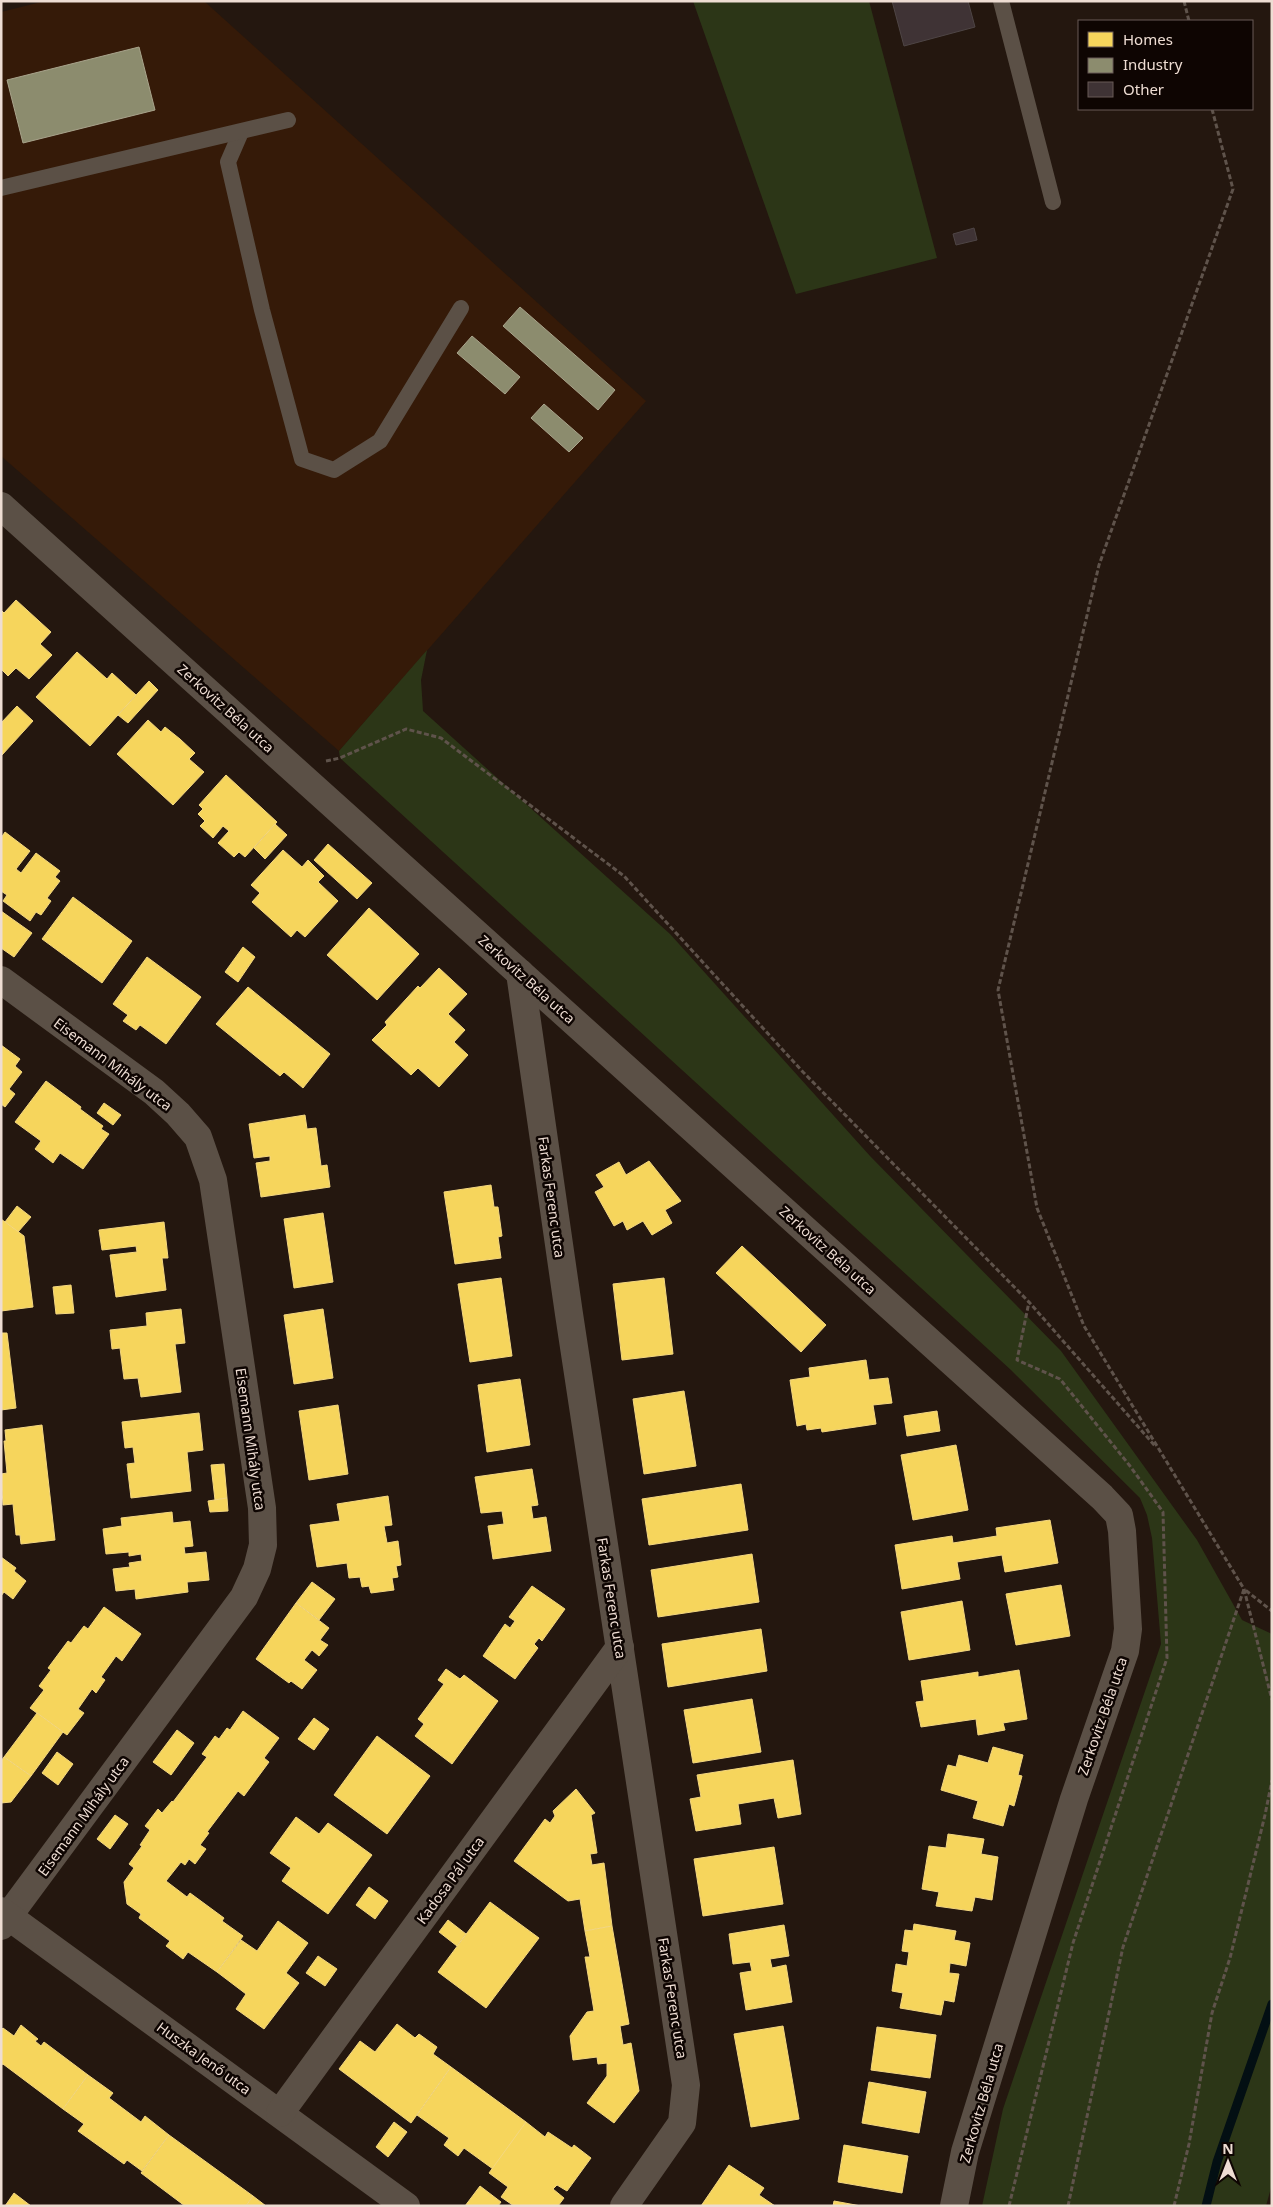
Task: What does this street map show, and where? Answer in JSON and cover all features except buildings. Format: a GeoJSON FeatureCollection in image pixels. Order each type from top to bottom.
{"type":"FeatureCollection","features":[{"type":"Feature","properties":{"kind":"street","name":"Zerkovitz Béla utca"},"geometry":{"type":"LineString","coordinates":[[1,506],[1102,1496],[1118,1515],[1122,1531],[1128,1629],[1125,1651],[1071,1808],[965,2152],[954,2206]]}},
{"type":"Feature","properties":{"kind":"street","name":"Farkas Ferenc utca"},"geometry":{"type":"LineString","coordinates":[[520,973],[567,1305],[686,2085],[682,2123],[624,2206]]}},
{"type":"Feature","properties":{"kind":"street","name":"Eisemann Mihály utca"},"geometry":{"type":"LineString","coordinates":[[1,980],[154,1092],[178,1114],[198,1137],[213,1180],[262,1508],[263,1545],[257,1569],[244,1597],[4,1918]]}},
{"type":"Feature","properties":{"kind":"street","name":"Kadosa Pál utca"},"geometry":{"type":"LineString","coordinates":[[280,2113],[620,1647]]}},
{"type":"Feature","properties":{"kind":"street","name":"Huszka Jenő utca"},"geometry":{"type":"LineString","coordinates":[[4,1918],[280,2113],[406,2206]]}},
{"type":"Feature","properties":{"kind":"lane"},"geometry":{"type":"LineString","coordinates":[[1000,1],[1053,202]]}},
{"type":"Feature","properties":{"kind":"lane"},"geometry":{"type":"LineString","coordinates":[[1,188],[288,120]]}},
{"type":"Feature","properties":{"kind":"lane"},"geometry":{"type":"LineString","coordinates":[[241,132],[228,162],[262,310],[302,459],[334,470],[380,440],[461,308]]}},
{"type":"Feature","properties":{"kind":"path"},"geometry":{"type":"LineString","coordinates":[[1184,1],[1189,20]]}},
{"type":"Feature","properties":{"kind":"path"},"geometry":{"type":"LineString","coordinates":[[1212,110],[1233,189],[1099,565],[998,990],[1037,1208],[1084,1326],[1244,1589],[1272,1700]]}},
{"type":"Feature","properties":{"kind":"path"},"geometry":{"type":"LineString","coordinates":[[293,768],[340,758],[406,729],[442,738],[624,876],[803,1072],[1029,1302],[1161,1452]]}},
{"type":"Feature","properties":{"kind":"path"},"geometry":{"type":"LineString","coordinates":[[1017,1360],[1029,1302]]}},
{"type":"Feature","properties":{"kind":"path"},"geometry":{"type":"LineString","coordinates":[[1244,1589],[1272,1611]]}},
{"type":"Feature","properties":{"kind":"path"},"geometry":{"type":"LineString","coordinates":[[1068,2206],[1123,1948],[1244,1589]]}},
{"type":"Feature","properties":{"kind":"path"},"geometry":{"type":"LineString","coordinates":[[1174,2206],[1188,2144],[1212,2013],[1230,1958],[1272,1780]]}},
{"type":"Feature","properties":{"kind":"shaded area"},"geometry":{"type":"Polygon","coordinates":[[[45,1],[204,1],[646,401],[339,751],[1,456],[1,12],[45,1]]]}},
{"type":"Feature","properties":{"kind":"green space"},"geometry":{"type":"Polygon","coordinates":[[[693,1],[869,1],[937,258],[796,294],[693,1]]]}},
{"type":"Feature","properties":{"kind":"green space"},"geometry":{"type":"Polygon","coordinates":[[[427,650],[421,680],[423,711],[670,934],[870,1156],[1061,1351],[1197,1540],[1242,1620],[1272,1634],[1272,2184],[1266,2206],[982,2206],[1003,2109],[1161,1644],[1152,1538],[1147,1515],[1140,1498],[1011,1370],[340,758],[339,751],[427,650]]]}},
{"type":"Feature","properties":{"kind":"waterway"},"geometry":{"type":"LineString","coordinates":[[1206,2206],[1217,2162],[1272,2004]]}}]}
